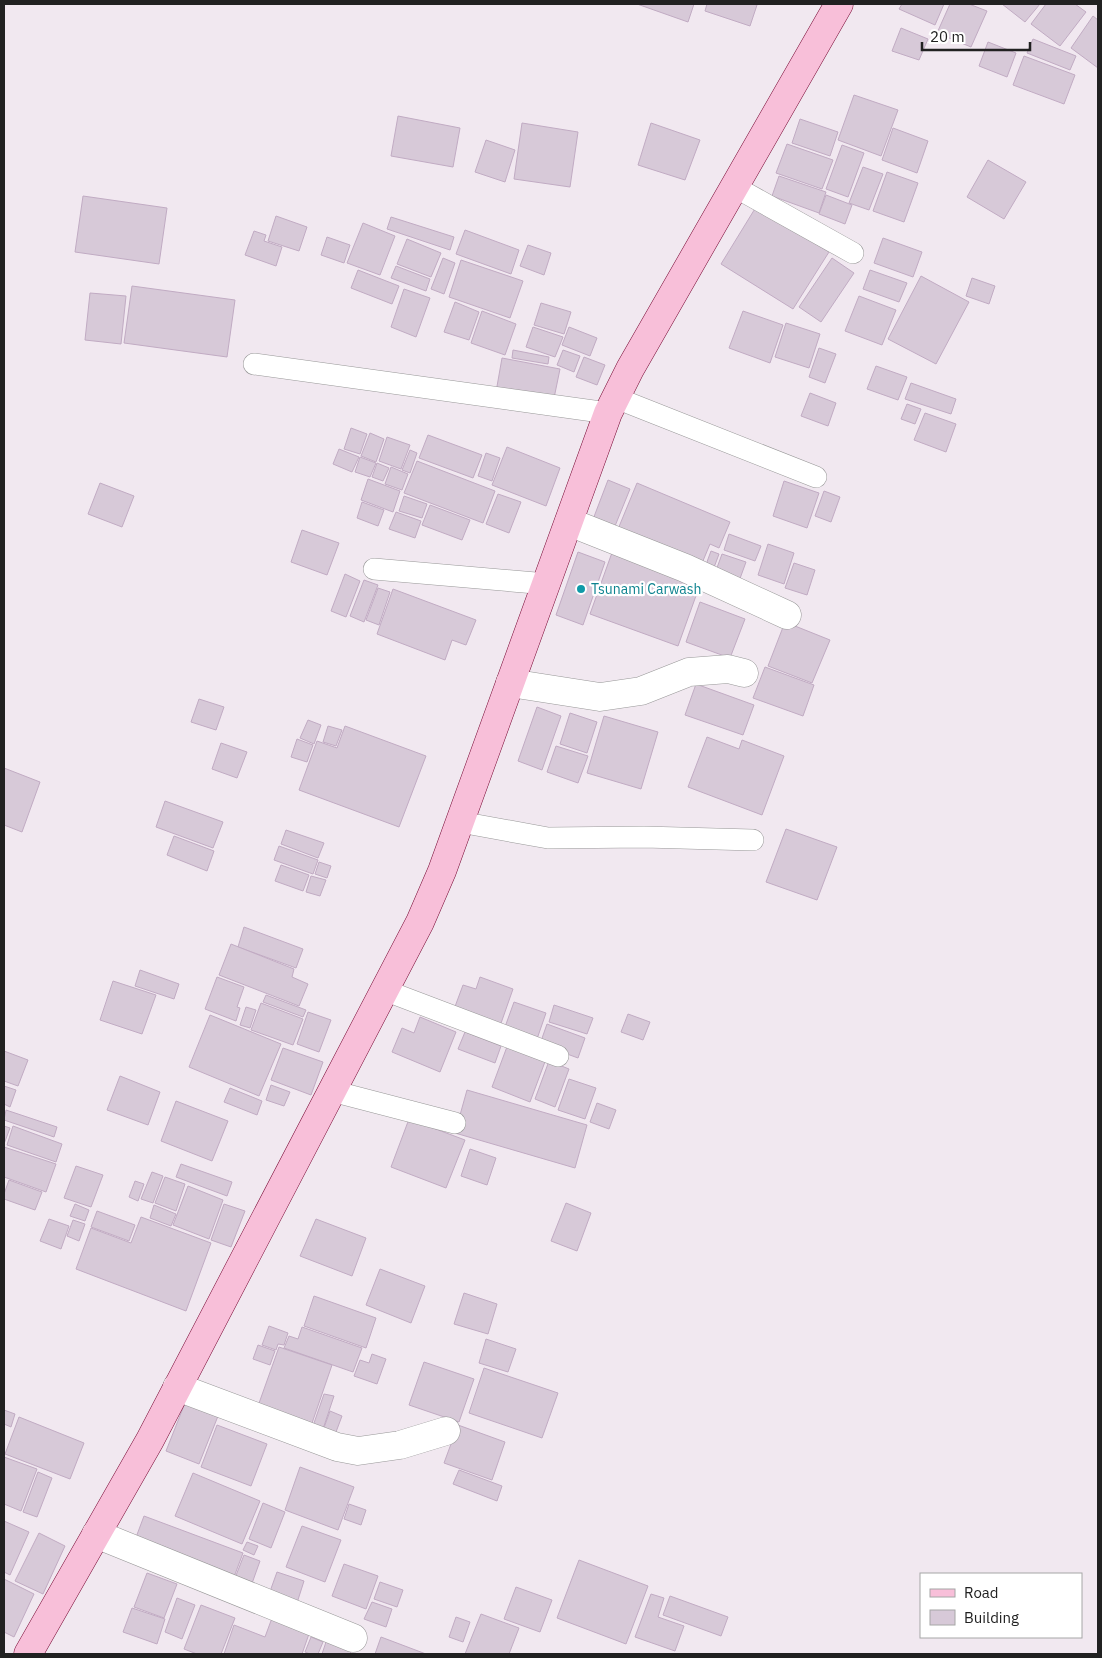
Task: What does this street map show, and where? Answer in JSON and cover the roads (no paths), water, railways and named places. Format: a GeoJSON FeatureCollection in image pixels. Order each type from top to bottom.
{"type":"FeatureCollection","features":[{"type":"Feature","properties":{"kind":"street"},"geometry":{"type":"LineString","coordinates":[[28,1654],[150,1440],[420,922],[442,871],[612,405],[839,4]]}},
{"type":"Feature","properties":{"kind":"street"},"geometry":{"type":"LineString","coordinates":[[569,522],[685,568],[787,615]]}},
{"type":"Feature","properties":{"kind":"street"},"geometry":{"type":"LineString","coordinates":[[510,683],[600,697],[641,691],[689,672],[728,669],[744,673]]}},
{"type":"Feature","properties":{"kind":"street"},"geometry":{"type":"LineString","coordinates":[[177,1387],[337,1447],[358,1451],[400,1445],[446,1432]]}},
{"type":"Feature","properties":{"kind":"street"},"geometry":{"type":"LineString","coordinates":[[96,1534],[353,1638]]}},
{"type":"Feature","properties":{"kind":"lane"},"geometry":{"type":"LineString","coordinates":[[734,187],[852,253]]}},
{"type":"Feature","properties":{"kind":"lane"},"geometry":{"type":"LineString","coordinates":[[254,364],[612,405],[816,477]]}},
{"type":"Feature","properties":{"kind":"lane"},"geometry":{"type":"LineString","coordinates":[[374,569],[546,584]]}},
{"type":"Feature","properties":{"kind":"lane"},"geometry":{"type":"LineString","coordinates":[[460,822],[548,838],[644,837],[753,840]]}},
{"type":"Feature","properties":{"kind":"lane"},"geometry":{"type":"LineString","coordinates":[[384,990],[558,1056]]}},
{"type":"Feature","properties":{"kind":"lane"},"geometry":{"type":"LineString","coordinates":[[332,1091],[455,1123]]}},
{"type":"Feature","properties":{"kind":"place","name":"Tsunami Carwash"},"geometry":{"type":"Point","coordinates":[581,589]}}]}
